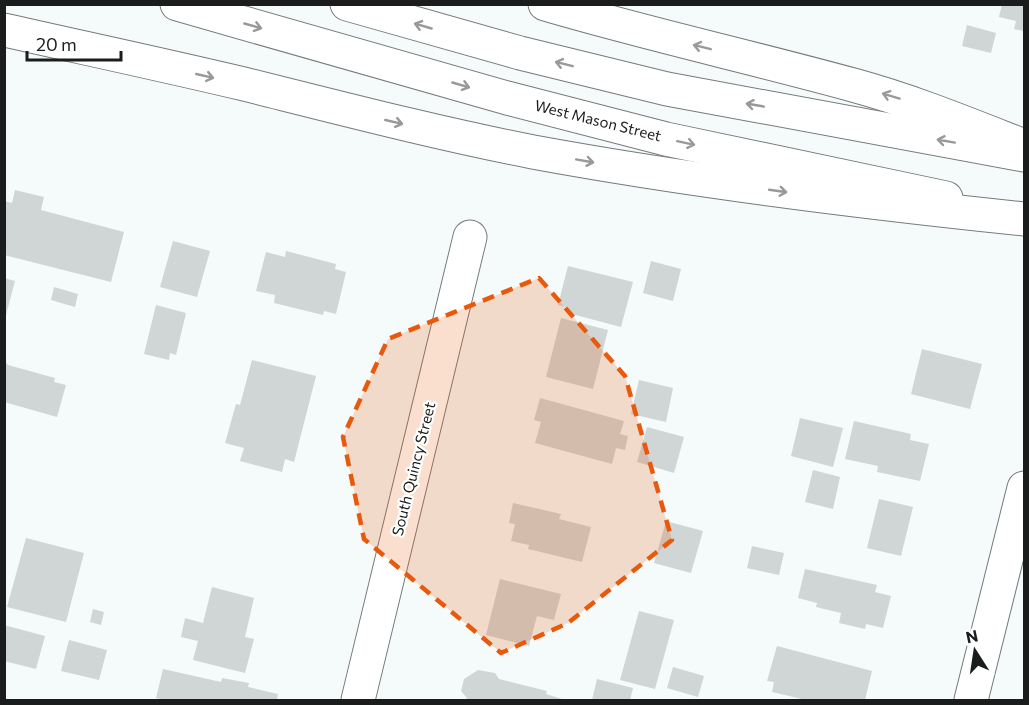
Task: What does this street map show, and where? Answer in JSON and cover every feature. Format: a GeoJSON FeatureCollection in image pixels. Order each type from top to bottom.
{"type":"FeatureCollection","features":[{"type":"Feature","properties":{"kind":"main road","name":"West Mason Street"},"geometry":{"type":"LineString","coordinates":[[177,4],[507,98],[666,139],[1024,217]]}},
{"type":"Feature","properties":{"kind":"main road"},"geometry":{"type":"LineString","coordinates":[[347,4],[520,53],[667,89],[1024,155]]}},
{"type":"Feature","properties":{"kind":"main road"},"geometry":{"type":"LineString","coordinates":[[545,4],[631,30],[855,85],[922,106],[1024,146]]}},
{"type":"Feature","properties":{"kind":"main road"},"geometry":{"type":"LineString","coordinates":[[4,30],[242,84],[390,121],[530,151],[645,172],[843,200],[1024,217]]}},
{"type":"Feature","properties":{"kind":"main road","name":"South Quincy Street"},"geometry":{"type":"LineString","coordinates":[[358,700],[470,237]]}},
{"type":"Feature","properties":{"kind":"main road"},"geometry":{"type":"LineString","coordinates":[[971,700],[1024,488]]}},
{"type":"Feature","properties":{"kind":"highlighted area"},"geometry":{"type":"Polygon","coordinates":[[[539,278],[625,376],[672,540],[568,623],[501,653],[364,539],[343,437],[388,339],[539,278]]]}},
{"type":"Feature","properties":{"kind":"building"},"geometry":{"type":"Polygon","coordinates":[[[1002,4],[1024,4],[1024,31],[1014,29],[1016,21],[999,17],[1002,4]]]}},
{"type":"Feature","properties":{"kind":"building"},"geometry":{"type":"Polygon","coordinates":[[[967,25],[996,33],[991,53],[962,46],[967,25]]]}},
{"type":"Feature","properties":{"kind":"building"},"geometry":{"type":"Polygon","coordinates":[[[15,190],[44,197],[41,210],[124,232],[111,282],[4,255],[4,201],[12,203],[15,190]]]}},
{"type":"Feature","properties":{"kind":"building"},"geometry":{"type":"Polygon","coordinates":[[[173,241],[210,251],[197,297],[160,287],[173,241]]]}},
{"type":"Feature","properties":{"kind":"building"},"geometry":{"type":"Polygon","coordinates":[[[286,251],[336,264],[335,269],[346,272],[336,314],[324,311],[323,315],[274,303],[275,295],[256,291],[266,252],[285,257],[286,251]]]}},
{"type":"Feature","properties":{"kind":"building"},"geometry":{"type":"Polygon","coordinates":[[[651,261],[681,269],[673,301],[643,293],[651,261]]]}},
{"type":"Feature","properties":{"kind":"building"},"geometry":{"type":"Polygon","coordinates":[[[568,266],[633,282],[621,327],[568,313],[569,308],[558,305],[568,266]]]}},
{"type":"Feature","properties":{"kind":"building"},"geometry":{"type":"Polygon","coordinates":[[[4,278],[15,281],[5,319],[4,319],[4,278]]]}},
{"type":"Feature","properties":{"kind":"building"},"geometry":{"type":"Polygon","coordinates":[[[54,287],[78,294],[75,307],[51,300],[54,287]]]}},
{"type":"Feature","properties":{"kind":"building"},"geometry":{"type":"Polygon","coordinates":[[[156,305],[186,313],[176,355],[170,353],[169,360],[144,354],[156,305]]]}},
{"type":"Feature","properties":{"kind":"building"},"geometry":{"type":"Polygon","coordinates":[[[561,318],[608,330],[593,389],[546,377],[561,318]]]}},
{"type":"Feature","properties":{"kind":"building"},"geometry":{"type":"Polygon","coordinates":[[[922,349],[982,364],[970,409],[911,394],[922,349]]]}},
{"type":"Feature","properties":{"kind":"building"},"geometry":{"type":"Polygon","coordinates":[[[4,360],[8,365],[55,378],[54,382],[66,385],[57,417],[4,402],[4,360]]]}},
{"type":"Feature","properties":{"kind":"building"},"geometry":{"type":"Polygon","coordinates":[[[252,360],[316,376],[294,462],[285,459],[282,472],[240,461],[244,448],[225,443],[236,404],[240,405],[252,360]]]}},
{"type":"Feature","properties":{"kind":"building"},"geometry":{"type":"Polygon","coordinates":[[[639,380],[673,388],[666,422],[631,414],[639,380]]]}},
{"type":"Feature","properties":{"kind":"building"},"geometry":{"type":"Polygon","coordinates":[[[540,398],[624,421],[620,434],[628,436],[625,450],[616,448],[612,464],[535,443],[541,422],[534,420],[540,398]]]}},
{"type":"Feature","properties":{"kind":"building"},"geometry":{"type":"Polygon","coordinates":[[[800,418],[843,428],[833,467],[791,456],[800,418]]]}},
{"type":"Feature","properties":{"kind":"building"},"geometry":{"type":"Polygon","coordinates":[[[854,421],[911,434],[910,440],[929,444],[920,481],[877,472],[878,466],[845,459],[854,421]]]}},
{"type":"Feature","properties":{"kind":"building"},"geometry":{"type":"Polygon","coordinates":[[[647,427],[684,437],[674,473],[637,462],[647,427]]]}},
{"type":"Feature","properties":{"kind":"building"},"geometry":{"type":"Polygon","coordinates":[[[813,470],[840,477],[833,509],[805,502],[813,470]]]}},
{"type":"Feature","properties":{"kind":"building"},"geometry":{"type":"Polygon","coordinates":[[[879,499],[913,507],[901,556],[867,548],[879,499]]]}},
{"type":"Feature","properties":{"kind":"building"},"geometry":{"type":"Polygon","coordinates":[[[513,503],[561,514],[559,519],[591,527],[582,562],[528,549],[529,545],[511,541],[515,524],[509,523],[513,503]]]}},
{"type":"Feature","properties":{"kind":"building"},"geometry":{"type":"Polygon","coordinates":[[[666,521],[703,531],[691,573],[654,563],[666,521]]]}},
{"type":"Feature","properties":{"kind":"building"},"geometry":{"type":"Polygon","coordinates":[[[26,538],[84,553],[66,622],[7,607],[26,538]]]}},
{"type":"Feature","properties":{"kind":"building"},"geometry":{"type":"Polygon","coordinates":[[[752,546],[784,553],[779,575],[747,568],[752,546]]]}},
{"type":"Feature","properties":{"kind":"building"},"geometry":{"type":"Polygon","coordinates":[[[805,569],[877,585],[875,592],[891,596],[883,628],[866,624],[865,629],[839,623],[841,613],[816,607],[817,603],[798,598],[805,569]]]}},
{"type":"Feature","properties":{"kind":"building"},"geometry":{"type":"Polygon","coordinates":[[[500,579],[561,594],[554,620],[537,616],[529,646],[486,635],[500,579]]]}},
{"type":"Feature","properties":{"kind":"building"},"geometry":{"type":"Polygon","coordinates":[[[212,587],[254,598],[245,637],[254,639],[245,673],[193,660],[198,641],[181,637],[185,618],[203,623],[212,587]]]}},
{"type":"Feature","properties":{"kind":"building"},"geometry":{"type":"Polygon","coordinates":[[[93,609],[104,612],[101,625],[90,622],[93,609]]]}},
{"type":"Feature","properties":{"kind":"building"},"geometry":{"type":"Polygon","coordinates":[[[639,611],[674,620],[655,689],[620,680],[639,611]]]}},
{"type":"Feature","properties":{"kind":"building"},"geometry":{"type":"Polygon","coordinates":[[[4,625],[45,636],[36,669],[4,661],[4,625]]]}},
{"type":"Feature","properties":{"kind":"building"},"geometry":{"type":"Polygon","coordinates":[[[69,640],[107,650],[99,680],[61,671],[69,640]]]}},
{"type":"Feature","properties":{"kind":"building"},"geometry":{"type":"Polygon","coordinates":[[[777,646],[872,671],[865,700],[806,700],[772,692],[774,682],[767,681],[777,646]]]}},
{"type":"Feature","properties":{"kind":"building"},"geometry":{"type":"Polygon","coordinates":[[[673,667],[704,676],[698,697],[667,688],[673,667]]]}},
{"type":"Feature","properties":{"kind":"building"},"geometry":{"type":"Polygon","coordinates":[[[163,669],[221,682],[222,678],[249,683],[248,687],[278,694],[277,700],[165,700],[156,698],[163,669]]]}},
{"type":"Feature","properties":{"kind":"building"},"geometry":{"type":"Polygon","coordinates":[[[478,670],[495,673],[499,679],[547,691],[546,694],[565,700],[466,700],[467,698],[461,691],[464,679],[478,670]]]}},
{"type":"Feature","properties":{"kind":"building"},"geometry":{"type":"Polygon","coordinates":[[[597,679],[633,688],[630,700],[592,700],[597,679]]]}}]}
